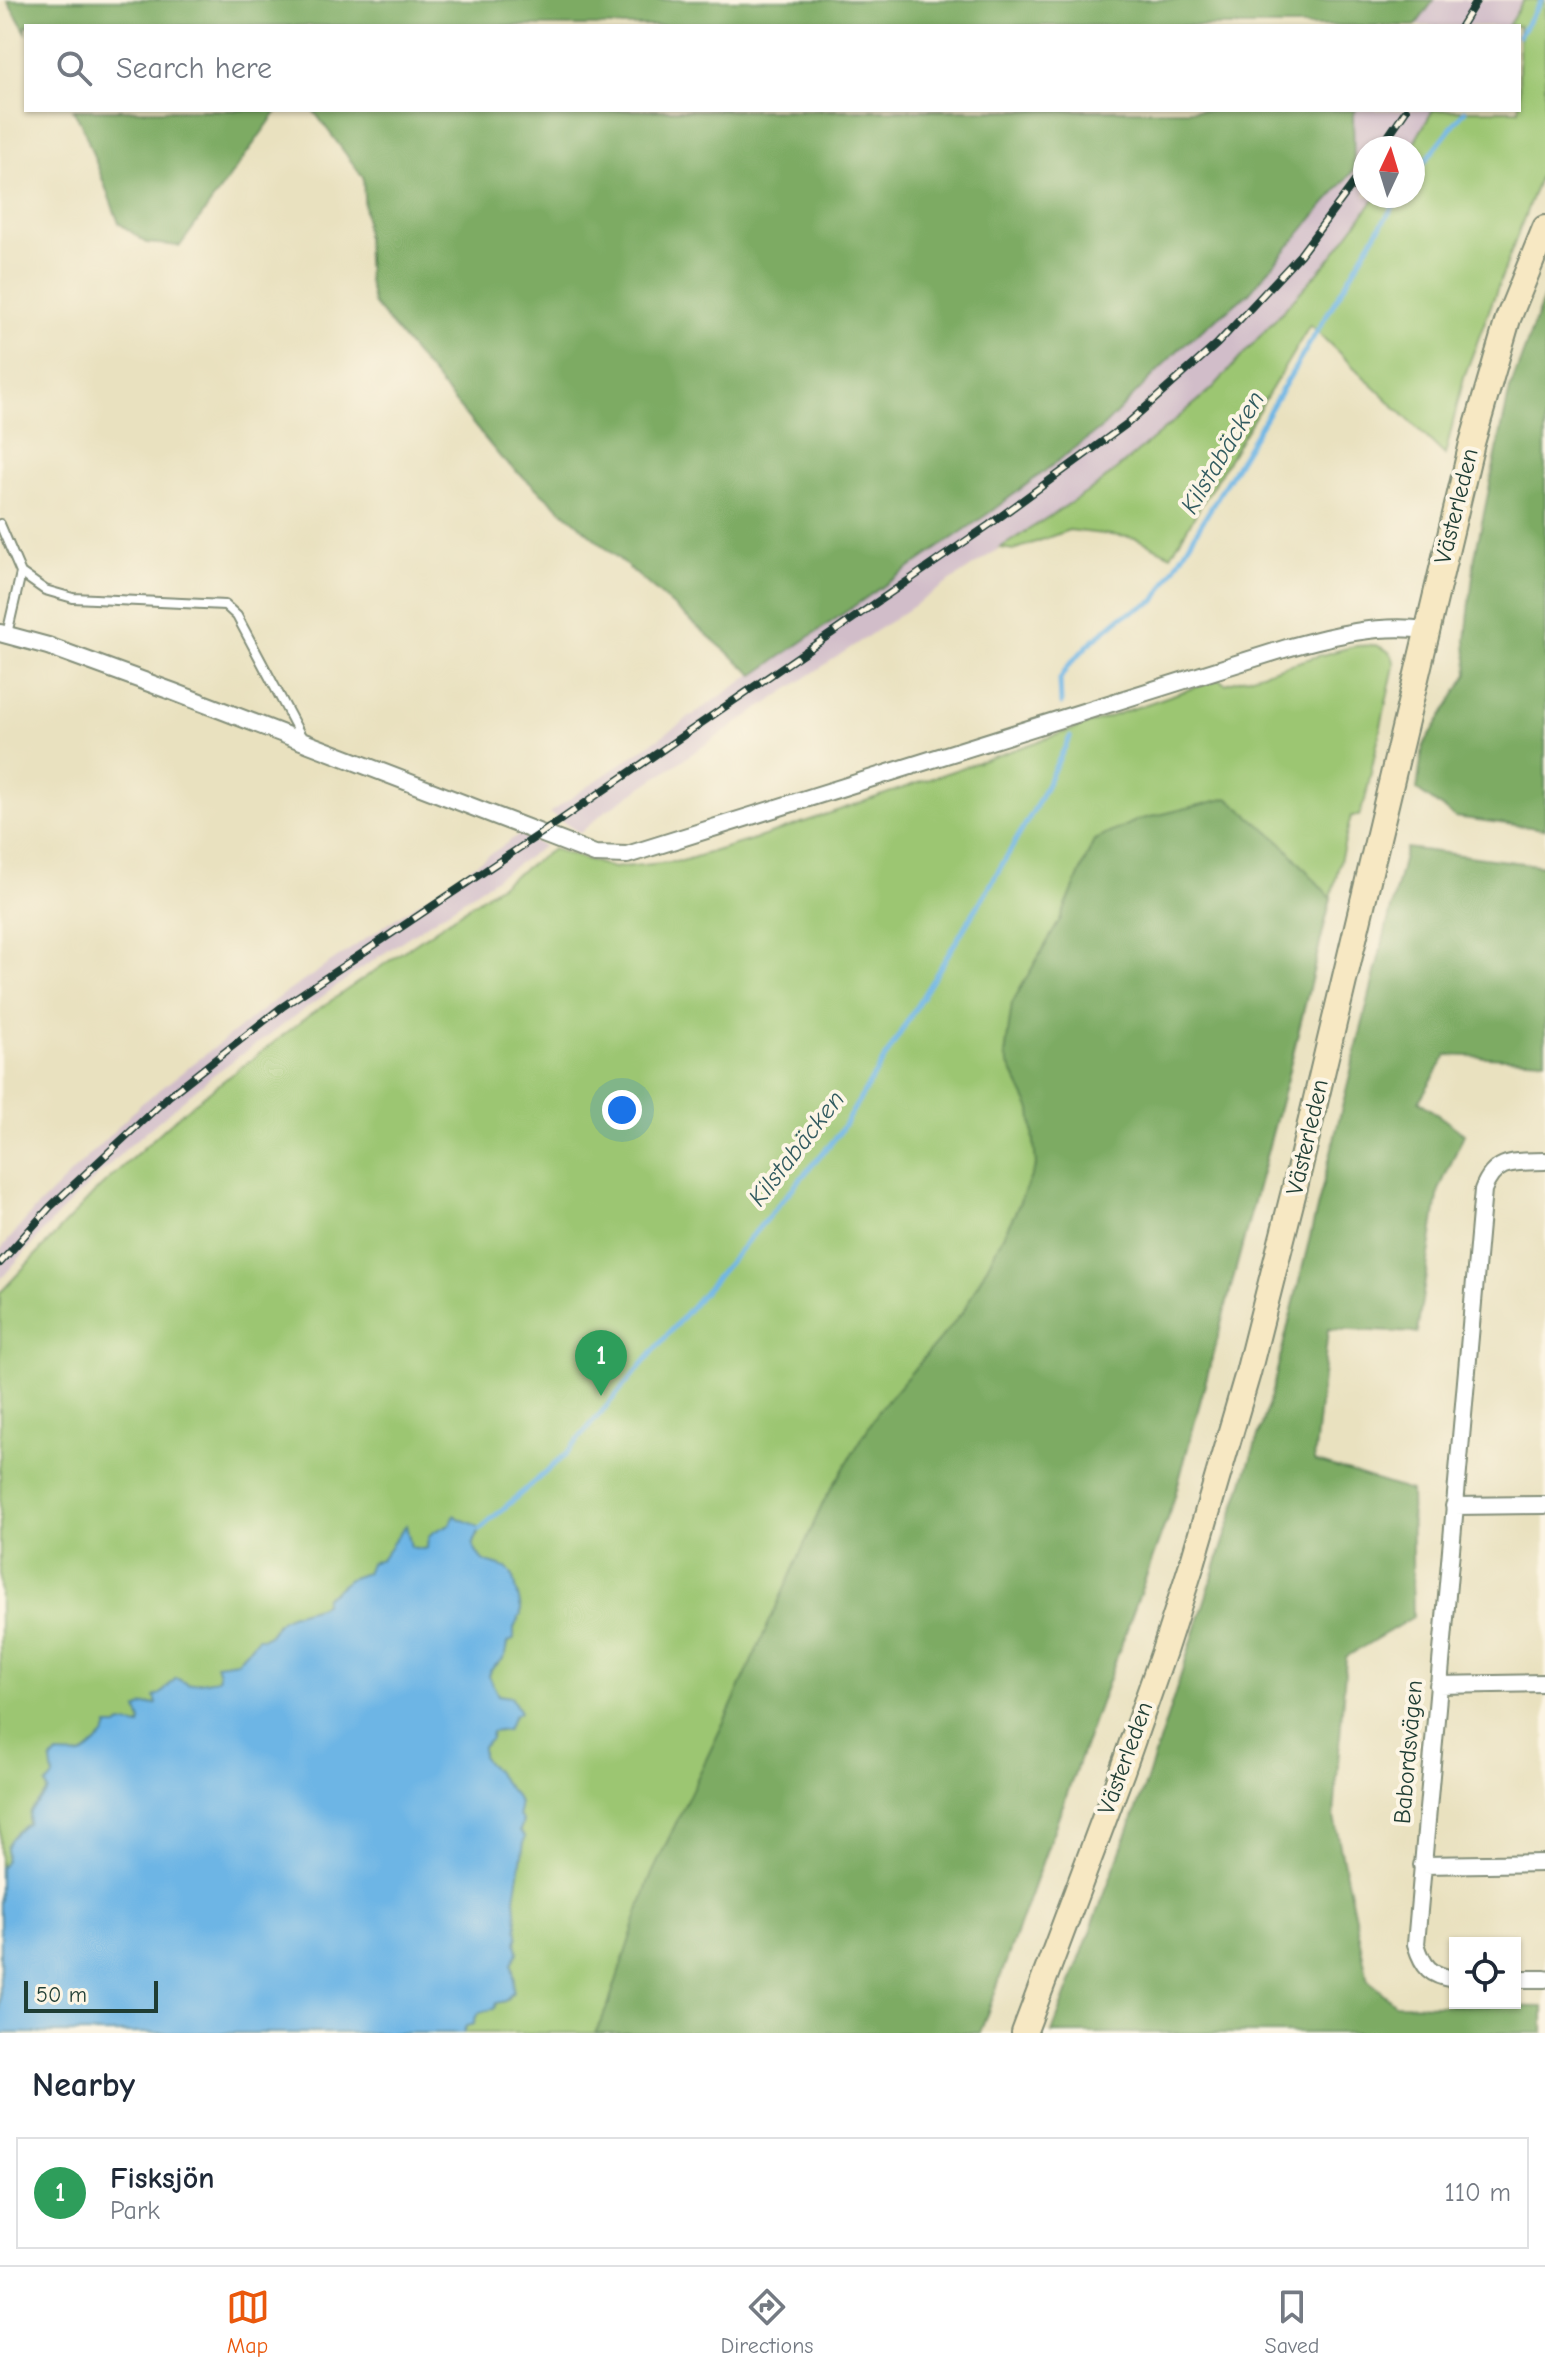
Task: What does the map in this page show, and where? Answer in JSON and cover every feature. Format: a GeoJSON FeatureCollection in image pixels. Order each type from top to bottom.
{"type":"FeatureCollection","features":[{"type":"Feature","properties":{"kind":"street","name":"Västerleden"},"geometry":{"type":"LineString","coordinates":[[1024,2033],[1164,1651],[1248,1373],[1489,380],[1508,319],[1545,228]]}},
{"type":"Feature","properties":{"kind":"street"},"geometry":{"type":"LineString","coordinates":[[4,633],[48,646],[595,854],[627,855],[1287,648],[1365,629],[1400,627],[1426,630]]}},
{"type":"Feature","properties":{"kind":"street","name":"Babordsvägen"},"geometry":{"type":"LineString","coordinates":[[1449,1977],[1431,1972],[1421,1963],[1416,1944],[1483,1190],[1488,1175],[1500,1166],[1545,1161]]}},
{"type":"Feature","properties":{"kind":"street"},"geometry":{"type":"LineString","coordinates":[[1454,1506],[1545,1505]]}},
{"type":"Feature","properties":{"kind":"street"},"geometry":{"type":"LineString","coordinates":[[1438,1685],[1545,1683]]}},
{"type":"Feature","properties":{"kind":"street"},"geometry":{"type":"LineString","coordinates":[[1422,1865],[1545,1863]]}},
{"type":"Feature","properties":{"kind":"street"},"geometry":{"type":"LineString","coordinates":[[1521,1979],[1545,1979]]}},
{"type":"Feature","properties":{"kind":"lane"},"geometry":{"type":"LineString","coordinates":[[0,524],[21,573],[45,590],[73,598],[225,605],[237,616],[304,742]]}},
{"type":"Feature","properties":{"kind":"lane"},"geometry":{"type":"LineString","coordinates":[[4,633],[21,573]]}},
{"type":"Feature","properties":{"kind":"shaded area"},"geometry":{"type":"Polygon","coordinates":[[[1434,0],[1524,0],[1509,24],[1416,24],[1434,0]]]}},
{"type":"Feature","properties":{"kind":"shaded area"},"geometry":{"type":"Polygon","coordinates":[[[1354,112],[1432,112],[1418,136],[1353,136],[1354,112]]]}},
{"type":"Feature","properties":{"kind":"shaded area"},"geometry":{"type":"Polygon","coordinates":[[[1353,171],[1353,208],[1368,208],[1330,259],[1212,389],[1097,486],[603,813],[580,833],[549,813],[989,513],[1104,426],[1181,347],[1249,293],[1353,171]]]}},
{"type":"Feature","properties":{"kind":"shaded area"},"geometry":{"type":"Polygon","coordinates":[[[520,834],[544,846],[365,966],[213,1075],[129,1146],[59,1214],[0,1280],[0,1250],[35,1209],[141,1104],[274,1001],[520,834]]]}},
{"type":"Feature","properties":{"kind":"green space"},"geometry":{"type":"Polygon","coordinates":[[[7,0],[1434,0],[1416,24],[24,24],[24,29],[7,0]]]}},
{"type":"Feature","properties":{"kind":"green space"},"geometry":{"type":"Polygon","coordinates":[[[1524,0],[1545,0],[1545,162],[1464,377],[1445,455],[1310,325],[1171,555],[1136,538],[1069,530],[1014,550],[1000,548],[1097,486],[1212,389],[1330,259],[1368,208],[1425,208],[1425,136],[1418,136],[1432,112],[1521,112],[1521,24],[1509,24],[1524,0]]]}},
{"type":"Feature","properties":{"kind":"green space"},"geometry":{"type":"Polygon","coordinates":[[[74,112],[277,112],[180,246],[147,243],[119,223],[74,112]]]}},
{"type":"Feature","properties":{"kind":"green space"},"geometry":{"type":"Polygon","coordinates":[[[314,112],[1354,112],[1353,171],[1249,293],[1181,347],[1104,426],[989,513],[754,675],[501,458],[373,303],[368,279],[363,177],[314,112]]]}},
{"type":"Feature","properties":{"kind":"green space"},"geometry":{"type":"Polygon","coordinates":[[[1545,294],[1545,829],[1455,817],[1417,790],[1423,746],[1468,674],[1466,640],[1475,556],[1510,389],[1545,294]]]}},
{"type":"Feature","properties":{"kind":"green space"},"geometry":{"type":"Polygon","coordinates":[[[1375,645],[1391,655],[1394,666],[1365,800],[1359,816],[1351,816],[1287,1078],[1174,1499],[980,2033],[0,2033],[0,1293],[96,1191],[185,1110],[307,1017],[553,849],[613,868],[682,861],[761,837],[1219,679],[1225,684],[1355,646],[1375,645]]]}},
{"type":"Feature","properties":{"kind":"green space"},"geometry":{"type":"Polygon","coordinates":[[[1228,798],[1281,842],[1331,898],[1287,1078],[1174,1499],[980,2033],[595,2033],[607,2009],[649,1880],[824,1501],[879,1410],[963,1312],[1015,1213],[1036,1165],[1031,1110],[1005,1056],[1012,1003],[1061,918],[1094,840],[1138,820],[1228,798]]]}},
{"type":"Feature","properties":{"kind":"green space"},"geometry":{"type":"Polygon","coordinates":[[[1406,848],[1545,866],[1545,1060],[1447,1055],[1419,1101],[1464,1134],[1439,1190],[1417,1333],[1328,1329],[1314,1461],[1411,1491],[1413,1617],[1346,1657],[1334,1817],[1368,1980],[1395,2004],[1449,2005],[1449,2009],[1543,2007],[1543,2033],[1052,2033],[1146,1783],[1270,1399],[1406,848]]]}},
{"type":"Feature","properties":{"kind":"water"},"geometry":{"type":"Polygon","coordinates":[[[454,1515],[480,1529],[473,1545],[484,1560],[508,1569],[514,1578],[521,1609],[514,1628],[514,1639],[508,1643],[502,1660],[488,1675],[498,1695],[511,1697],[520,1712],[514,1716],[507,1730],[492,1732],[491,1739],[482,1747],[482,1756],[517,1798],[519,1816],[523,1821],[520,1831],[525,1836],[515,1898],[518,1952],[512,1964],[513,1992],[505,2001],[496,2003],[494,2009],[478,2014],[474,2024],[466,2026],[463,2033],[0,2033],[0,1868],[5,1861],[9,1842],[28,1823],[30,1811],[48,1791],[46,1785],[53,1777],[51,1761],[56,1755],[83,1754],[103,1737],[108,1726],[121,1723],[140,1726],[137,1709],[157,1704],[155,1697],[176,1678],[188,1684],[218,1679],[216,1664],[237,1661],[258,1638],[270,1634],[282,1619],[320,1606],[325,1596],[349,1579],[366,1573],[370,1563],[381,1559],[406,1525],[411,1547],[427,1548],[431,1534],[450,1524],[454,1515]]]}},
{"type":"Feature","properties":{"kind":"waterway","name":"Kilstabäcken"},"geometry":{"type":"LineString","coordinates":[[1521,33],[1542,0]]}},
{"type":"Feature","properties":{"kind":"waterway","name":"Kilstabäcken"},"geometry":{"type":"LineString","coordinates":[[1425,162],[1463,112]]}},
{"type":"Feature","properties":{"kind":"waterway","name":"Kilstabäcken"},"geometry":{"type":"LineString","coordinates":[[1061,704],[1060,679],[1068,666],[1121,617],[1155,601],[1392,208]]}},
{"type":"Feature","properties":{"kind":"waterway","name":"Kilstabäcken"},"geometry":{"type":"LineString","coordinates":[[480,1529],[564,1456],[838,1135],[988,889],[1036,806],[1070,737]]}},
{"type":"Feature","properties":{"kind":"railway"},"geometry":{"type":"LineString","coordinates":[[1462,24],[1477,0]]}},
{"type":"Feature","properties":{"kind":"railway"},"geometry":{"type":"LineString","coordinates":[[1388,136],[1405,112]]}},
{"type":"Feature","properties":{"kind":"railway"},"geometry":{"type":"LineString","coordinates":[[0,1263],[50,1207],[169,1096],[282,1007],[543,832],[989,525],[1128,423],[1217,344],[1300,255],[1353,184]]}},
{"type":"Feature","properties":{"kind":"place","name":"Fisksjön"},"geometry":{"type":"Point","coordinates":[601,1396]}}]}
